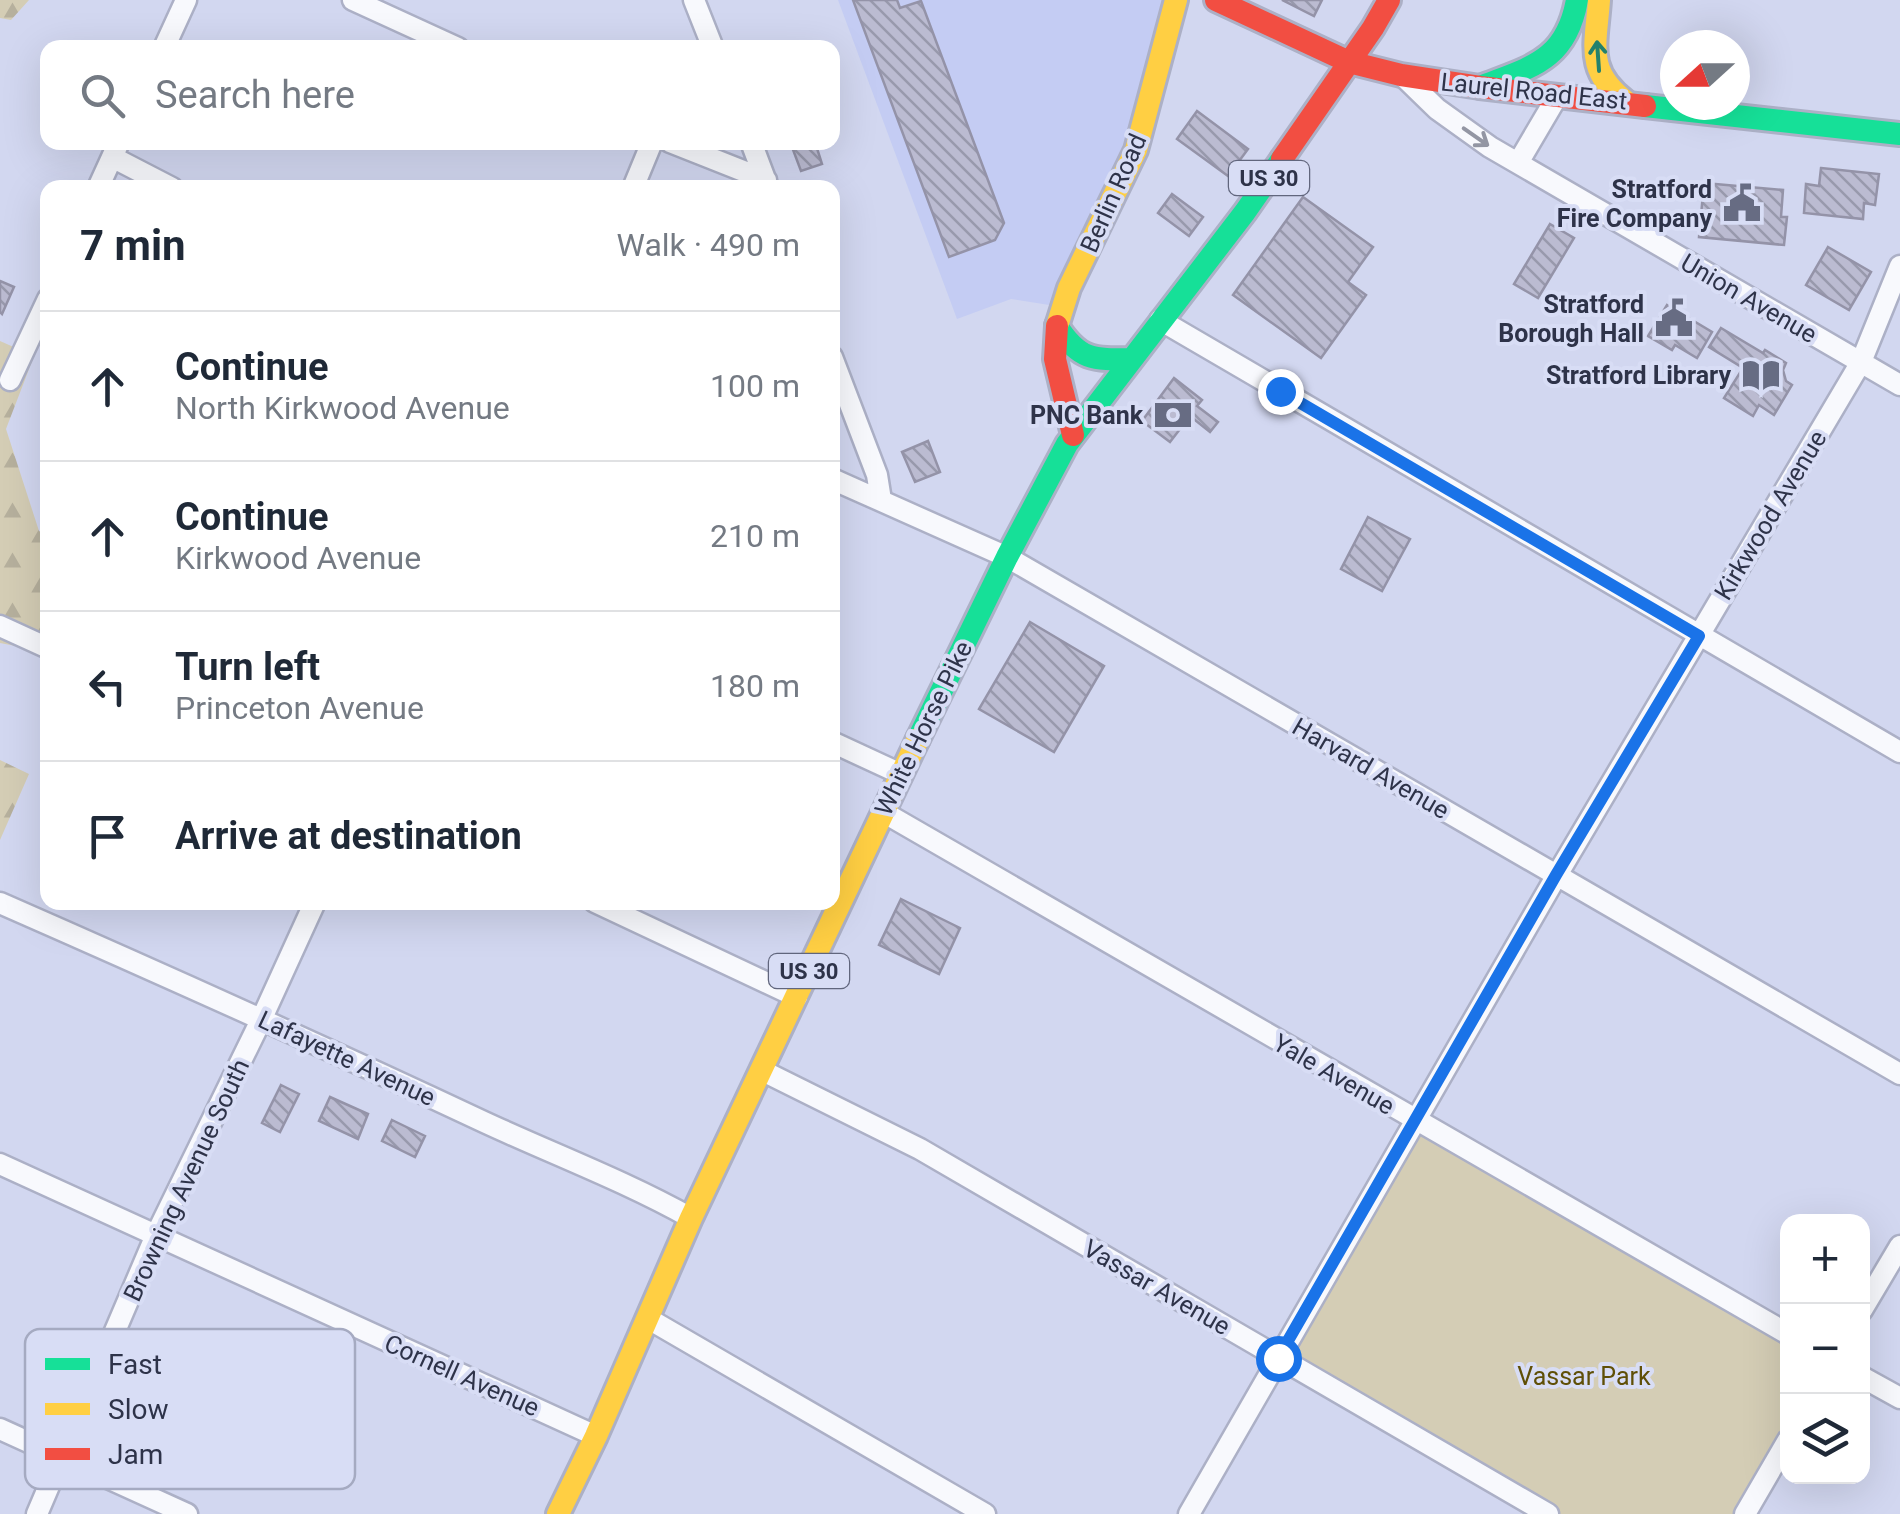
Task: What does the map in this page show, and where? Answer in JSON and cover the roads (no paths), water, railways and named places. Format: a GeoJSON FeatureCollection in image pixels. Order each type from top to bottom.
{"type":"FeatureCollection","features":[{"type":"Feature","properties":{"kind":"main road","name":"Berlin Road"},"geometry":{"type":"LineString","coordinates":[[1056,326],[1068,288],[1136,150],[1176,0]]}},
{"type":"Feature","properties":{"kind":"main road","name":"Laurel Road East"},"geometry":{"type":"LineString","coordinates":[[1216,0],[1349,62],[1402,76],[1900,134]]}},
{"type":"Feature","properties":{"kind":"main road","name":"White Horse Pike"},"geometry":{"type":"LineString","coordinates":[[840,904],[1006,557],[1074,435],[1245,212],[1389,0]]}},
{"type":"Feature","properties":{"kind":"main road"},"geometry":{"type":"LineString","coordinates":[[1480,86],[1556,52],[1568,36],[1577,0]]}},
{"type":"Feature","properties":{"kind":"main road"},"geometry":{"type":"LineString","coordinates":[[1600,0],[1598,71],[1605,84],[1625,101]]}},
{"type":"Feature","properties":{"kind":"main road"},"geometry":{"type":"LineString","coordinates":[[1056,326],[1073,350],[1087,359],[1131,359]]}},
{"type":"Feature","properties":{"kind":"main road"},"geometry":{"type":"LineString","coordinates":[[1056,326],[1055,359],[1074,435]]}},
{"type":"Feature","properties":{"kind":"main road","name":"White Horse Pike"},"geometry":{"type":"LineString","coordinates":[[558,1514],[691,1218],[837,910]]}},
{"type":"Feature","properties":{"kind":"street"},"geometry":{"type":"LineString","coordinates":[[168,40],[186,0]]}},
{"type":"Feature","properties":{"kind":"street"},"geometry":{"type":"LineString","coordinates":[[353,0],[440,40]]}},
{"type":"Feature","properties":{"kind":"street"},"geometry":{"type":"LineString","coordinates":[[694,0],[710,40]]}},
{"type":"Feature","properties":{"kind":"street","name":"Union Avenue"},"geometry":{"type":"LineString","coordinates":[[1402,76],[1436,109],[1490,147],[1900,385]]}},
{"type":"Feature","properties":{"kind":"street"},"geometry":{"type":"LineString","coordinates":[[1518,163],[1558,95]]}},
{"type":"Feature","properties":{"kind":"street"},"geometry":{"type":"LineString","coordinates":[[102,180],[116,150],[160,180]]}},
{"type":"Feature","properties":{"kind":"street"},"geometry":{"type":"LineString","coordinates":[[636,180],[649,150]]}},
{"type":"Feature","properties":{"kind":"street"},"geometry":{"type":"LineString","coordinates":[[688,150],[758,180]]}},
{"type":"Feature","properties":{"kind":"street"},"geometry":{"type":"LineString","coordinates":[[754,150],[765,180]]}},
{"type":"Feature","properties":{"kind":"street","name":"Kirkwood Avenue"},"geometry":{"type":"LineString","coordinates":[[1189,1514],[1556,875],[1861,362],[1900,266]]}},
{"type":"Feature","properties":{"kind":"street"},"geometry":{"type":"LineString","coordinates":[[10,380],[40,316]]}},
{"type":"Feature","properties":{"kind":"street"},"geometry":{"type":"LineString","coordinates":[[1160,320],[1900,752]]}},
{"type":"Feature","properties":{"kind":"street"},"geometry":{"type":"LineString","coordinates":[[840,378],[877,475],[881,500]]}},
{"type":"Feature","properties":{"kind":"street","name":"Harvard Avenue"},"geometry":{"type":"LineString","coordinates":[[840,482],[1006,557],[1900,1074]]}},
{"type":"Feature","properties":{"kind":"street"},"geometry":{"type":"LineString","coordinates":[[0,626],[40,644]]}},
{"type":"Feature","properties":{"kind":"street"},"geometry":{"type":"LineString","coordinates":[[840,746],[900,774]]}},
{"type":"Feature","properties":{"kind":"street","name":"Yale Avenue"},"geometry":{"type":"LineString","coordinates":[[882,812],[1780,1329]]}},
{"type":"Feature","properties":{"kind":"street","name":"Lafayette Avenue"},"geometry":{"type":"LineString","coordinates":[[0,903],[649,1194],[691,1218]]}},
{"type":"Feature","properties":{"kind":"street","name":"Browning Avenue South"},"geometry":{"type":"LineString","coordinates":[[117,1329],[156,1235],[310,910]]}},
{"type":"Feature","properties":{"kind":"street"},"geometry":{"type":"LineString","coordinates":[[612,910],[797,998]]}},
{"type":"Feature","properties":{"kind":"street","name":"Vassar Avenue"},"geometry":{"type":"LineString","coordinates":[[761,1070],[920,1150],[1548,1514]]}},
{"type":"Feature","properties":{"kind":"street","name":"Cornell Avenue"},"geometry":{"type":"LineString","coordinates":[[0,1164],[596,1436]]}},
{"type":"Feature","properties":{"kind":"street"},"geometry":{"type":"LineString","coordinates":[[1866,1304],[1900,1246]]}},
{"type":"Feature","properties":{"kind":"street"},"geometry":{"type":"LineString","coordinates":[[648,1318],[985,1514]]}},
{"type":"Feature","properties":{"kind":"street"},"geometry":{"type":"LineString","coordinates":[[1870,1381],[1900,1398]]}},
{"type":"Feature","properties":{"kind":"street"},"geometry":{"type":"LineString","coordinates":[[0,1429],[25,1440]]}},
{"type":"Feature","properties":{"kind":"street"},"geometry":{"type":"LineString","coordinates":[[1746,1514],[1780,1454]]}},
{"type":"Feature","properties":{"kind":"street","name":"Browning Avenue South"},"geometry":{"type":"LineString","coordinates":[[37,1514],[48,1489]]}},
{"type":"Feature","properties":{"kind":"street"},"geometry":{"type":"LineString","coordinates":[[133,1489],[187,1514]]}},
{"type":"Feature","properties":{"kind":"place","name":"Stratford Fire Company"},"geometry":{"type":"Point","coordinates":[1742,203]}},
{"type":"Feature","properties":{"kind":"place","name":"Stratford Borough Hall"},"geometry":{"type":"Point","coordinates":[1674,318]}},
{"type":"Feature","properties":{"kind":"place","name":"Stratford Library"},"geometry":{"type":"Point","coordinates":[1761,375]}},
{"type":"Feature","properties":{"kind":"place","name":"PNC Bank"},"geometry":{"type":"Point","coordinates":[1173,415]}},
{"type":"Feature","properties":{"kind":"park label","name":"Vassar Park"},"geometry":{"type":"Point","coordinates":[1584,1376]}}]}
